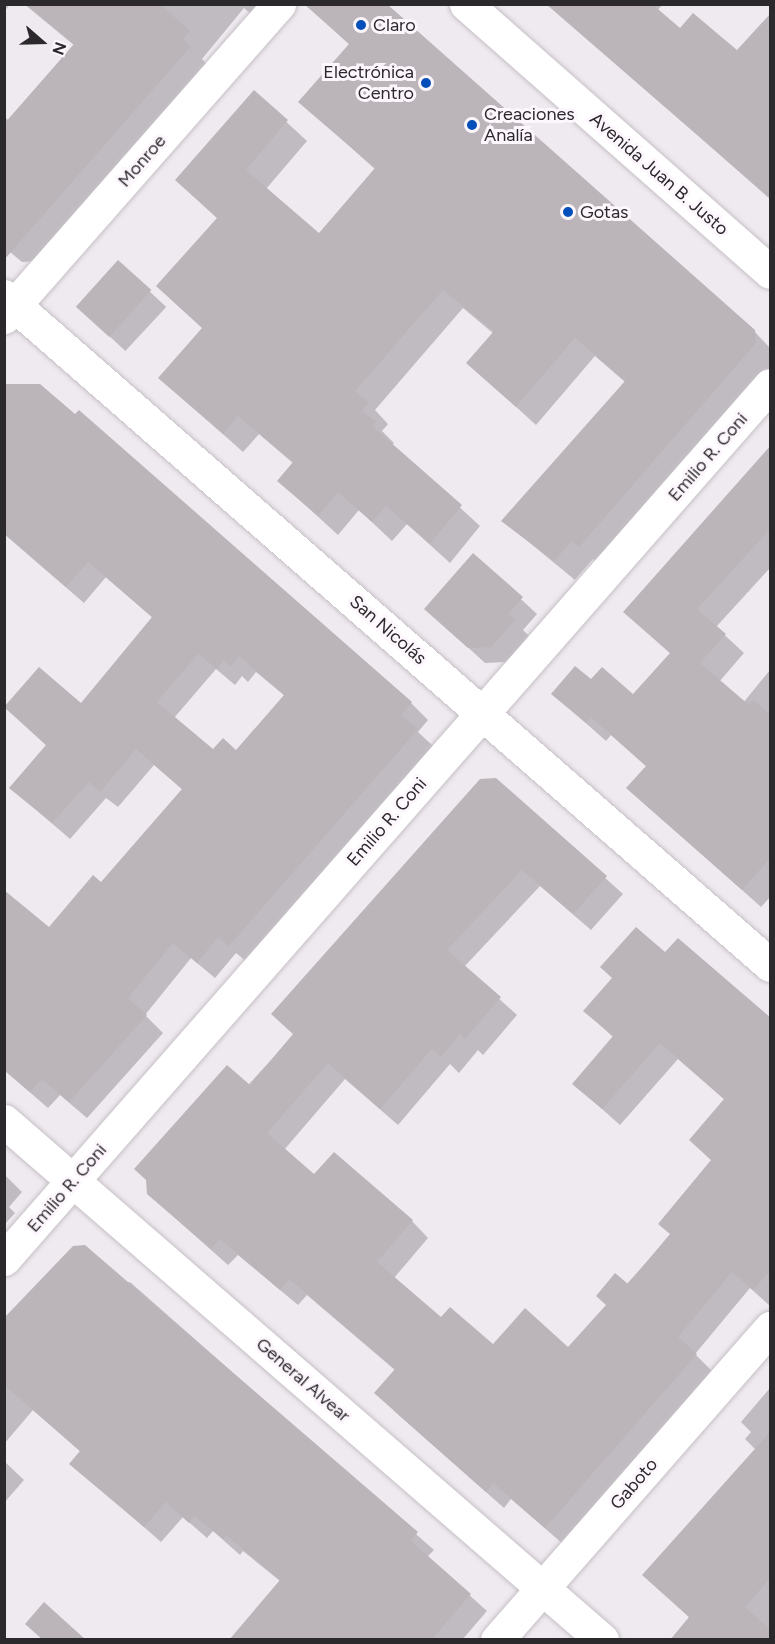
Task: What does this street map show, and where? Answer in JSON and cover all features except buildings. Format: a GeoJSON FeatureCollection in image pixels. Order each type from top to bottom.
{"type":"FeatureCollection","features":[{"type":"Feature","properties":{"kind":"street","name":"Monroe"},"geometry":{"type":"LineString","coordinates":[[8,306],[279,4]]}},
{"type":"Feature","properties":{"kind":"street","name":"Avenida Juan B. Justo"},"geometry":{"type":"LineString","coordinates":[[466,4],[771,272]]}},
{"type":"Feature","properties":{"kind":"street","name":"San Nicolás"},"geometry":{"type":"LineString","coordinates":[[8,306],[483,713],[771,965]]}},
{"type":"Feature","properties":{"kind":"street","name":"Emilio R. Coni"},"geometry":{"type":"LineString","coordinates":[[4,1259],[771,385]]}},
{"type":"Feature","properties":{"kind":"street","name":"General Alvear"},"geometry":{"type":"LineString","coordinates":[[4,1121],[602,1640]]}},
{"type":"Feature","properties":{"kind":"street","name":"Gaboto"},"geometry":{"type":"LineString","coordinates":[[497,1640],[771,1328]]}},
{"type":"Feature","properties":{"kind":"place","name":"Claro"},"geometry":{"type":"Point","coordinates":[361,25]}},
{"type":"Feature","properties":{"kind":"place","name":"Electrónica Centro"},"geometry":{"type":"Point","coordinates":[426,83]}},
{"type":"Feature","properties":{"kind":"place","name":"Creaciones Analía"},"geometry":{"type":"Point","coordinates":[472,125]}},
{"type":"Feature","properties":{"kind":"place","name":"Gotas"},"geometry":{"type":"Point","coordinates":[568,212]}}]}
